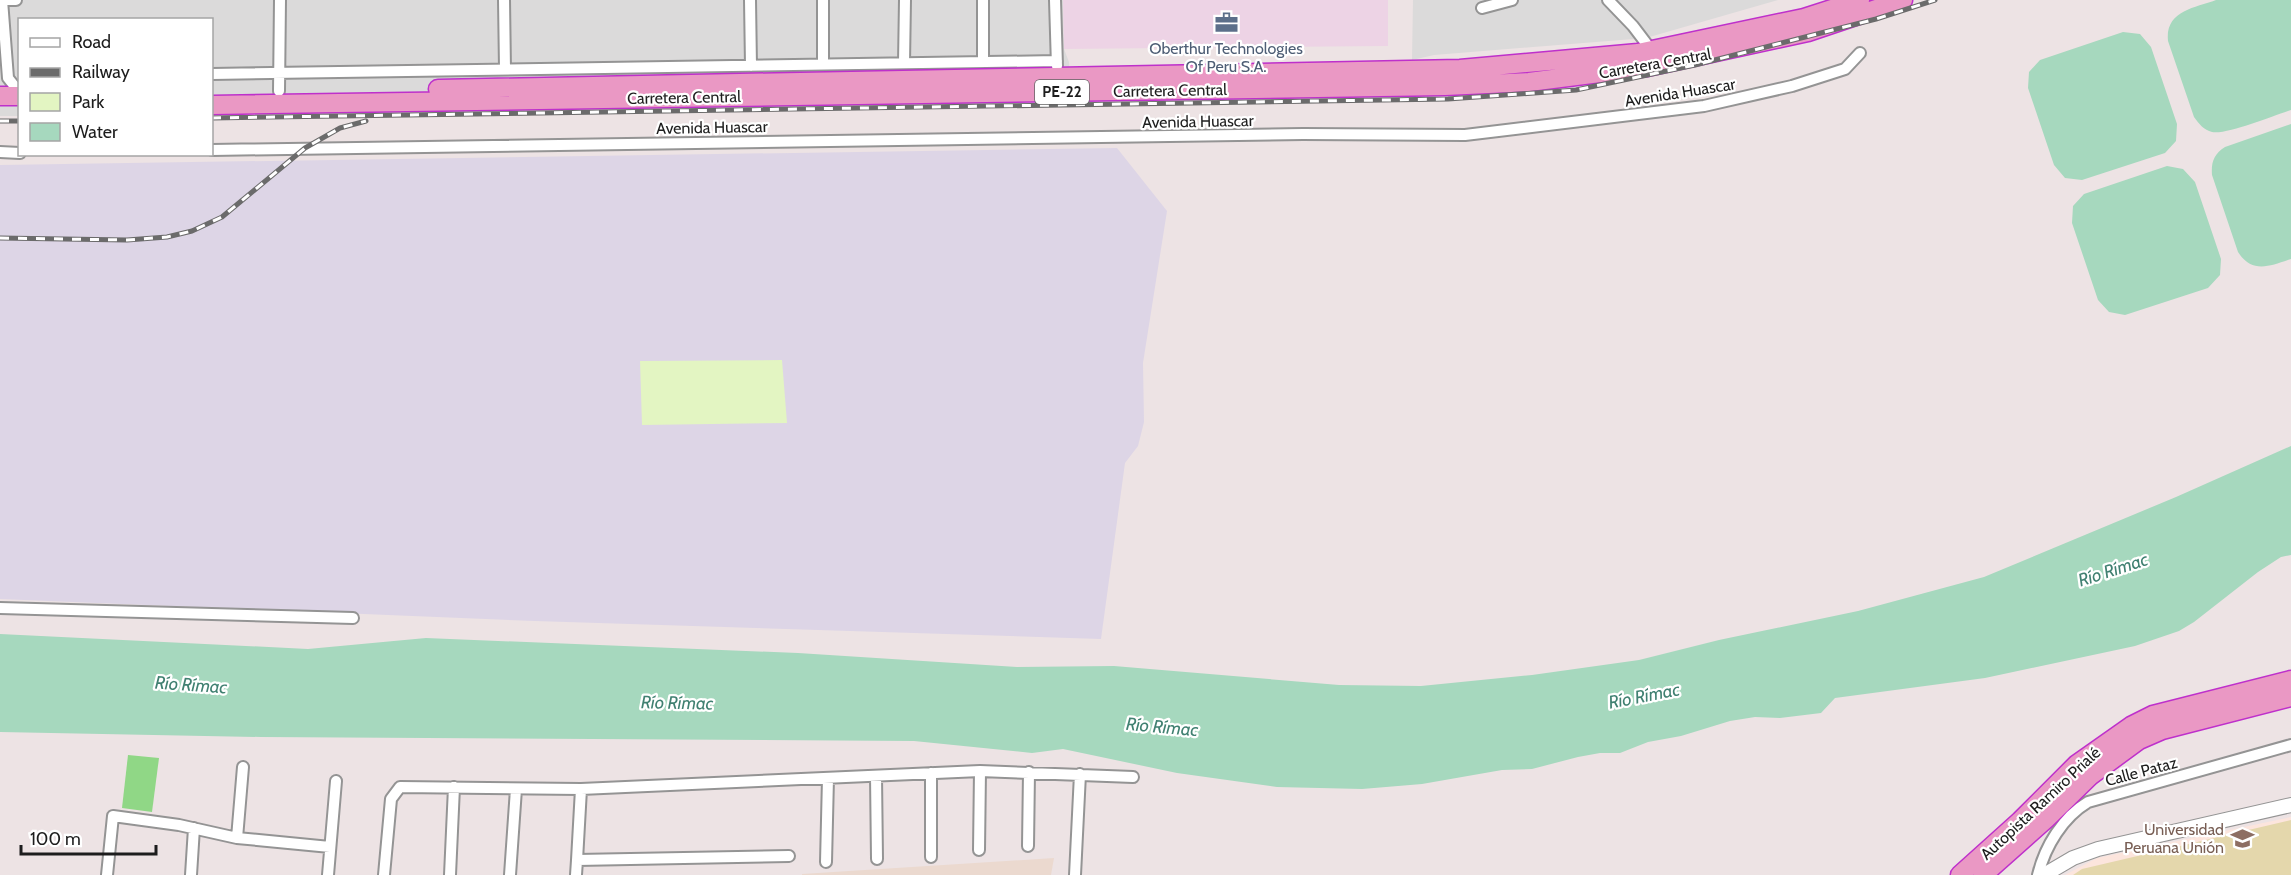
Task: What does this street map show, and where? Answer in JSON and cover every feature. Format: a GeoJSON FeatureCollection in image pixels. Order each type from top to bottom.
{"type":"FeatureCollection","features":[{"type":"Feature","properties":{"kind":"highway","name":"Carretera Central"},"geometry":{"type":"LineString","coordinates":[[213,105],[985,78],[1058,68],[1460,69],[1652,51],[1836,4],[1860,0]]}},
{"type":"Feature","properties":{"kind":"highway","name":"Carretera Central"},"geometry":{"type":"LineString","coordinates":[[213,92],[985,78],[1434,86],[1529,82],[1647,68],[1808,32],[1903,0]]}},
{"type":"Feature","properties":{"kind":"highway"},"geometry":{"type":"LineString","coordinates":[[0,96],[18,94]]}},
{"type":"Feature","properties":{"kind":"highway"},"geometry":{"type":"LineString","coordinates":[[0,108],[18,107]]}},
{"type":"Feature","properties":{"kind":"highway","name":"Autopista Ramiro Prialé"},"geometry":{"type":"LineString","coordinates":[[1960,875],[2020,821],[2077,764],[2131,726],[2153,715],[2291,680]]}},
{"type":"Feature","properties":{"kind":"highway","name":"Autopista Ramiro Prialé"},"geometry":{"type":"LineString","coordinates":[[1983,875],[2090,776],[2139,740],[2162,730],[2291,697]]}},
{"type":"Feature","properties":{"kind":"street"},"geometry":{"type":"LineString","coordinates":[[16,0],[2,0],[4,78],[18,92]]}},
{"type":"Feature","properties":{"kind":"street"},"geometry":{"type":"LineString","coordinates":[[279,91],[280,0]]}},
{"type":"Feature","properties":{"kind":"street"},"geometry":{"type":"LineString","coordinates":[[504,0],[505,69]]}},
{"type":"Feature","properties":{"kind":"street"},"geometry":{"type":"LineString","coordinates":[[750,0],[751,66]]}},
{"type":"Feature","properties":{"kind":"street"},"geometry":{"type":"LineString","coordinates":[[823,0],[823,64]]}},
{"type":"Feature","properties":{"kind":"street"},"geometry":{"type":"LineString","coordinates":[[904,63],[905,0]]}},
{"type":"Feature","properties":{"kind":"street"},"geometry":{"type":"LineString","coordinates":[[213,74],[904,63],[985,78],[982,0]]}},
{"type":"Feature","properties":{"kind":"street"},"geometry":{"type":"LineString","coordinates":[[1055,0],[1058,68]]}},
{"type":"Feature","properties":{"kind":"street"},"geometry":{"type":"LineString","coordinates":[[1482,8],[1512,0]]}},
{"type":"Feature","properties":{"kind":"street"},"geometry":{"type":"LineString","coordinates":[[1608,0],[1652,51]]}},
{"type":"Feature","properties":{"kind":"street","name":"Avenida Huascar"},"geometry":{"type":"LineString","coordinates":[[213,150],[1303,134],[1465,135],[1704,106],[1792,86],[1845,69],[1860,53]]}},
{"type":"Feature","properties":{"kind":"street"},"geometry":{"type":"LineString","coordinates":[[0,152],[18,153]]}},
{"type":"Feature","properties":{"kind":"street"},"geometry":{"type":"LineString","coordinates":[[0,608],[353,618]]}},
{"type":"Feature","properties":{"kind":"street","name":"Calle Pataz"},"geometry":{"type":"LineString","coordinates":[[2038,875],[2040,865],[2062,822],[2074,810],[2088,802],[2291,745]]}},
{"type":"Feature","properties":{"kind":"street"},"geometry":{"type":"LineString","coordinates":[[237,838],[243,766]]}},
{"type":"Feature","properties":{"kind":"street"},"geometry":{"type":"LineString","coordinates":[[979,850],[980,771]]}},
{"type":"Feature","properties":{"kind":"street"},"geometry":{"type":"LineString","coordinates":[[384,875],[391,799],[400,787],[581,789],[980,771],[1133,777]]}},
{"type":"Feature","properties":{"kind":"street"},"geometry":{"type":"LineString","coordinates":[[1028,846],[1029,772]]}},
{"type":"Feature","properties":{"kind":"street"},"geometry":{"type":"LineString","coordinates":[[931,773],[931,857]]}},
{"type":"Feature","properties":{"kind":"street"},"geometry":{"type":"LineString","coordinates":[[1075,875],[1080,774]]}},
{"type":"Feature","properties":{"kind":"street"},"geometry":{"type":"LineString","coordinates":[[876,776],[877,859]]}},
{"type":"Feature","properties":{"kind":"street"},"geometry":{"type":"LineString","coordinates":[[826,862],[828,778]]}},
{"type":"Feature","properties":{"kind":"street"},"geometry":{"type":"LineString","coordinates":[[328,875],[336,781]]}},
{"type":"Feature","properties":{"kind":"street"},"geometry":{"type":"LineString","coordinates":[[450,875],[454,787]]}},
{"type":"Feature","properties":{"kind":"street"},"geometry":{"type":"LineString","coordinates":[[510,875],[516,789]]}},
{"type":"Feature","properties":{"kind":"street"},"geometry":{"type":"LineString","coordinates":[[576,875],[581,789]]}},
{"type":"Feature","properties":{"kind":"street"},"geometry":{"type":"LineString","coordinates":[[2044,875],[2073,858],[2098,849],[2291,805]]}},
{"type":"Feature","properties":{"kind":"street"},"geometry":{"type":"LineString","coordinates":[[107,875],[113,816],[194,828],[237,838],[330,847]]}},
{"type":"Feature","properties":{"kind":"street"},"geometry":{"type":"LineString","coordinates":[[191,875],[194,828]]}},
{"type":"Feature","properties":{"kind":"street"},"geometry":{"type":"LineString","coordinates":[[577,860],[789,856]]}},
{"type":"Feature","properties":{"kind":"shaded area"},"geometry":{"type":"Polygon","coordinates":[[[0,0],[1063,0],[1064,49],[1069,62],[1070,86],[213,113],[213,18],[18,18],[18,116],[0,116],[0,0]]]}},
{"type":"Feature","properties":{"kind":"shaded area","name":"Oberthur Technologies Of Peru S.A."},"geometry":{"type":"Polygon","coordinates":[[[1063,0],[1388,0],[1388,46],[1064,49],[1063,0]]]}},
{"type":"Feature","properties":{"kind":"shaded area"},"geometry":{"type":"Polygon","coordinates":[[[1413,0],[1778,0],[1646,38],[1434,55],[1412,60],[1413,0]]]}},
{"type":"Feature","properties":{"kind":"shaded area"},"geometry":{"type":"Polygon","coordinates":[[[1117,148],[1167,211],[1143,363],[1144,422],[1138,446],[1125,463],[1101,639],[535,621],[0,599],[0,165],[1117,148]]]}},
{"type":"Feature","properties":{"kind":"shaded area","name":"Universidad Peruana Unión"},"geometry":{"type":"Polygon","coordinates":[[[2291,817],[2291,875],[2065,875],[2097,858],[2291,817]]]}},
{"type":"Feature","properties":{"kind":"shaded area","name":"Universidad Peruana Unión"},"geometry":{"type":"Polygon","coordinates":[[[2291,820],[2291,875],[2073,875],[2082,869],[2291,820]]]}},
{"type":"Feature","properties":{"kind":"shaded area"},"geometry":{"type":"Polygon","coordinates":[[[1054,858],[1051,875],[802,875],[802,874],[1054,858]]]}},
{"type":"Feature","properties":{"kind":"green space"},"geometry":{"type":"Polygon","coordinates":[[[782,360],[787,423],[642,425],[640,361],[782,360]]]}},
{"type":"Feature","properties":{"kind":"green space"},"geometry":{"type":"Polygon","coordinates":[[[128,755],[159,758],[152,812],[122,808],[128,755]]]}},
{"type":"Feature","properties":{"kind":"water"},"geometry":{"type":"Polygon","coordinates":[[[2216,0],[2291,0],[2291,110],[2239,128],[2219,132],[2207,130],[2194,117],[2168,41],[2168,31],[2171,23],[2183,12],[2216,0]]]}},
{"type":"Feature","properties":{"kind":"water"},"geometry":{"type":"Polygon","coordinates":[[[2123,32],[2140,34],[2151,47],[2177,124],[2176,141],[2165,153],[2082,180],[2065,178],[2054,165],[2028,88],[2029,72],[2040,60],[2123,32]]]}},
{"type":"Feature","properties":{"kind":"water"},"geometry":{"type":"Polygon","coordinates":[[[2291,124],[2291,259],[2269,266],[2255,266],[2243,259],[2238,252],[2212,175],[2213,162],[2218,152],[2225,147],[2291,124]]]}},
{"type":"Feature","properties":{"kind":"water"},"geometry":{"type":"Polygon","coordinates":[[[2167,166],[2183,169],[2195,182],[2221,259],[2220,275],[2208,288],[2125,315],[2109,312],[2098,300],[2072,223],[2073,206],[2084,194],[2167,166]]]}},
{"type":"Feature","properties":{"kind":"water","name":"Río Rímac"},"geometry":{"type":"Polygon","coordinates":[[[2291,446],[2291,555],[2281,557],[2258,572],[2179,631],[2135,646],[1985,678],[1835,698],[1821,713],[1730,721],[1681,736],[1648,742],[1620,753],[1600,753],[1532,769],[1502,770],[1422,784],[1362,789],[1277,787],[1177,773],[1063,749],[1032,753],[914,741],[261,737],[0,732],[0,634],[308,649],[426,638],[798,653],[1017,667],[1114,666],[1339,685],[1421,686],[1532,675],[1639,660],[1719,640],[1858,611],[1984,577],[2291,446]]]}},
{"type":"Feature","properties":{"kind":"railway"},"geometry":{"type":"LineString","coordinates":[[213,118],[1448,99],[1576,90],[1695,65],[1876,19],[1935,0]]}},
{"type":"Feature","properties":{"kind":"railway"},"geometry":{"type":"LineString","coordinates":[[0,121],[18,121]]}},
{"type":"Feature","properties":{"kind":"railway"},"geometry":{"type":"LineString","coordinates":[[0,238],[127,240],[167,237],[192,231],[222,217],[305,148],[340,128],[366,121]]}},
{"type":"Feature","properties":{"kind":"place","name":"Oberthur Technologies Of Peru S.A."},"geometry":{"type":"Point","coordinates":[1226,23]}},
{"type":"Feature","properties":{"kind":"place","name":"Universidad Peruana Unión"},"geometry":{"type":"Point","coordinates":[2242,838]}}]}
